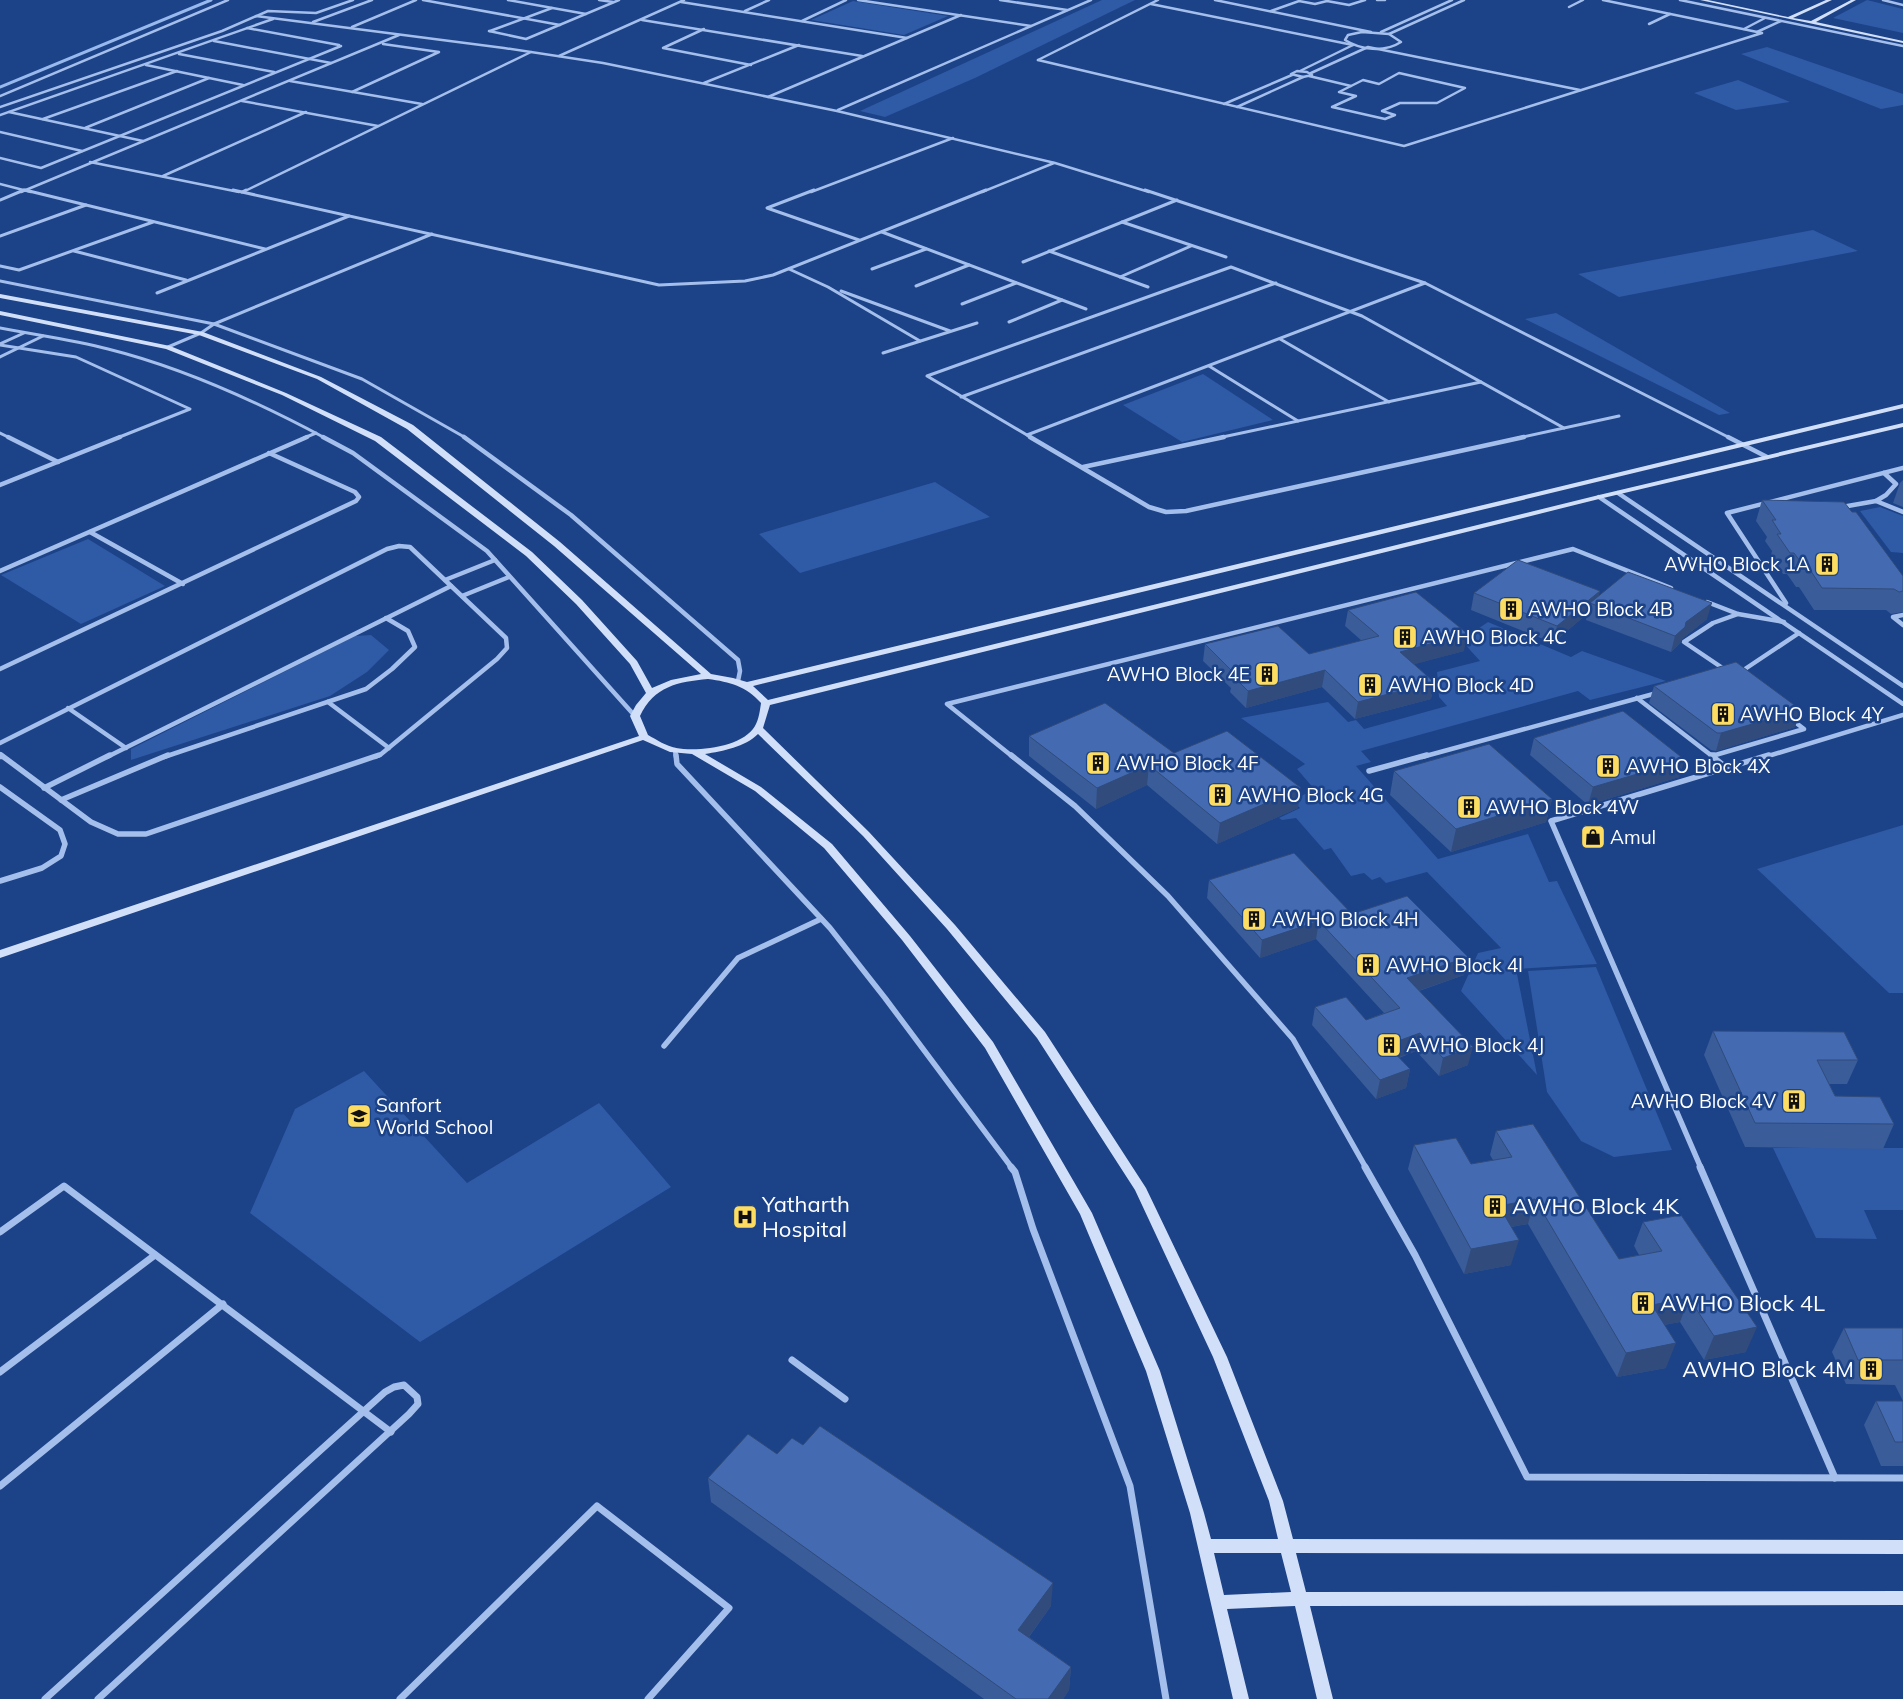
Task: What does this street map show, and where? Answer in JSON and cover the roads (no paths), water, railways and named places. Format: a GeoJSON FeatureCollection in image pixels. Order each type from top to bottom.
{"type":"FeatureCollection","features":[{"type":"Feature","properties":{"kind":"street"},"geometry":{"type":"LineString","coordinates":[[0,96],[228,0]]}},
{"type":"Feature","properties":{"kind":"street"},"geometry":{"type":"LineString","coordinates":[[0,107],[222,32],[268,11],[316,13],[353,0]]}},
{"type":"Feature","properties":{"kind":"street"},"geometry":{"type":"LineString","coordinates":[[312,22],[372,0]]}},
{"type":"Feature","properties":{"kind":"street"},"geometry":{"type":"LineString","coordinates":[[350,27],[416,0]]}},
{"type":"Feature","properties":{"kind":"street"},"geometry":{"type":"LineString","coordinates":[[423,0],[560,25]]}},
{"type":"Feature","properties":{"kind":"street"},"geometry":{"type":"LineString","coordinates":[[508,0],[586,14]]}},
{"type":"Feature","properties":{"kind":"street"},"geometry":{"type":"LineString","coordinates":[[599,0],[613,2]]}},
{"type":"Feature","properties":{"kind":"street"},"geometry":{"type":"LineString","coordinates":[[552,8],[489,31],[526,39],[619,0]]}},
{"type":"Feature","properties":{"kind":"street"},"geometry":{"type":"LineString","coordinates":[[558,56],[684,0]]}},
{"type":"Feature","properties":{"kind":"street"},"geometry":{"type":"LineString","coordinates":[[744,12],[769,0]]}},
{"type":"Feature","properties":{"kind":"street"},"geometry":{"type":"LineString","coordinates":[[802,21],[846,0]]}},
{"type":"Feature","properties":{"kind":"street"},"geometry":{"type":"LineString","coordinates":[[858,0],[1031,26]]}},
{"type":"Feature","properties":{"kind":"street"},"geometry":{"type":"LineString","coordinates":[[1000,0],[1068,10]]}},
{"type":"Feature","properties":{"kind":"street"},"geometry":{"type":"LineString","coordinates":[[837,111],[1091,0]]}},
{"type":"Feature","properties":{"kind":"street"},"geometry":{"type":"LineString","coordinates":[[1158,0],[1038,60],[1404,146],[1762,33],[1603,0]]}},
{"type":"Feature","properties":{"kind":"street"},"geometry":{"type":"LineString","coordinates":[[1215,0],[1371,32],[1390,34],[1396,36],[1401,42],[1387,48],[1368,47],[1237,107]]}},
{"type":"Feature","properties":{"kind":"street"},"geometry":{"type":"LineString","coordinates":[[1271,11],[1299,1],[1315,4],[1327,1],[1349,5],[1365,0]]}},
{"type":"Feature","properties":{"kind":"street"},"geometry":{"type":"LineString","coordinates":[[1377,0],[1385,0]]}},
{"type":"Feature","properties":{"kind":"street"},"geometry":{"type":"LineString","coordinates":[[1381,33],[1452,0]]}},
{"type":"Feature","properties":{"kind":"street"},"geometry":{"type":"LineString","coordinates":[[1390,34],[1464,0]]}},
{"type":"Feature","properties":{"kind":"street"},"geometry":{"type":"LineString","coordinates":[[1569,7],[1583,0]]}},
{"type":"Feature","properties":{"kind":"street"},"geometry":{"type":"LineString","coordinates":[[1680,0],[1903,46]]}},
{"type":"Feature","properties":{"kind":"street"},"geometry":{"type":"LineString","coordinates":[[1702,0],[1903,42]]}},
{"type":"Feature","properties":{"kind":"street"},"geometry":{"type":"LineString","coordinates":[[1728,0],[1903,37]]}},
{"type":"Feature","properties":{"kind":"street"},"geometry":{"type":"LineString","coordinates":[[1789,18],[1830,0]]}},
{"type":"Feature","properties":{"kind":"street"},"geometry":{"type":"LineString","coordinates":[[1811,23],[1854,0]]}},
{"type":"Feature","properties":{"kind":"street"},"geometry":{"type":"LineString","coordinates":[[1883,0],[1903,5]]}},
{"type":"Feature","properties":{"kind":"street"},"geometry":{"type":"LineString","coordinates":[[680,2],[907,38]]}},
{"type":"Feature","properties":{"kind":"street"},"geometry":{"type":"LineString","coordinates":[[1151,4],[1580,90]]}},
{"type":"Feature","properties":{"kind":"street"},"geometry":{"type":"LineString","coordinates":[[1649,24],[1671,14]]}},
{"type":"Feature","properties":{"kind":"street"},"geometry":{"type":"LineString","coordinates":[[256,16],[558,56],[768,96],[1055,163],[1177,200],[1425,284],[1489,314],[1767,457]]}},
{"type":"Feature","properties":{"kind":"street"},"geometry":{"type":"LineString","coordinates":[[768,96],[961,16]]}},
{"type":"Feature","properties":{"kind":"street"},"geometry":{"type":"LineString","coordinates":[[0,115],[146,65],[246,28],[280,18]]}},
{"type":"Feature","properties":{"kind":"street"},"geometry":{"type":"LineString","coordinates":[[1743,29],[1766,18]]}},
{"type":"Feature","properties":{"kind":"street"},"geometry":{"type":"LineString","coordinates":[[642,20],[862,56]]}},
{"type":"Feature","properties":{"kind":"street"},"geometry":{"type":"LineString","coordinates":[[1756,32],[1782,21]]}},
{"type":"Feature","properties":{"kind":"street"},"geometry":{"type":"LineString","coordinates":[[0,158],[41,168],[340,46],[246,28]]}},
{"type":"Feature","properties":{"kind":"street"},"geometry":{"type":"LineString","coordinates":[[704,29],[663,48],[752,64]]}},
{"type":"Feature","properties":{"kind":"street"},"geometry":{"type":"LineString","coordinates":[[1353,44],[1345,40],[1346,37],[1354,33],[1371,32]]}},
{"type":"Feature","properties":{"kind":"street"},"geometry":{"type":"LineString","coordinates":[[0,200],[333,64],[399,35]]}},
{"type":"Feature","properties":{"kind":"street"},"geometry":{"type":"LineString","coordinates":[[214,40],[333,64]]}},
{"type":"Feature","properties":{"kind":"street"},"geometry":{"type":"LineString","coordinates":[[352,92],[439,52],[381,43]]}},
{"type":"Feature","properties":{"kind":"street"},"geometry":{"type":"LineString","coordinates":[[1224,104],[1292,75],[1292,72],[1300,71],[1353,44]]}},
{"type":"Feature","properties":{"kind":"street"},"geometry":{"type":"LineString","coordinates":[[702,83],[799,45]]}},
{"type":"Feature","properties":{"kind":"street"},"geometry":{"type":"LineString","coordinates":[[242,192],[531,52]]}},
{"type":"Feature","properties":{"kind":"street"},"geometry":{"type":"LineString","coordinates":[[179,53],[275,72]]}},
{"type":"Feature","properties":{"kind":"street"},"geometry":{"type":"LineString","coordinates":[[146,65],[242,85]]}},
{"type":"Feature","properties":{"kind":"street"},"geometry":{"type":"LineString","coordinates":[[43,119],[177,71]]}},
{"type":"Feature","properties":{"kind":"street"},"geometry":{"type":"LineString","coordinates":[[1300,71],[1351,86],[1363,80],[1379,84],[1399,74],[1465,88],[1437,103],[1400,103],[1382,111],[1395,115],[1384,119],[1332,107],[1356,96],[1339,92],[1351,86]]}},
{"type":"Feature","properties":{"kind":"street"},"geometry":{"type":"LineString","coordinates":[[1292,75],[1303,77]]}},
{"type":"Feature","properties":{"kind":"street"},"geometry":{"type":"LineString","coordinates":[[85,128],[209,78]]}},
{"type":"Feature","properties":{"kind":"street"},"geometry":{"type":"LineString","coordinates":[[289,81],[422,104]]}},
{"type":"Feature","properties":{"kind":"street"},"geometry":{"type":"LineString","coordinates":[[242,101],[378,126]]}},
{"type":"Feature","properties":{"kind":"street"},"geometry":{"type":"LineString","coordinates":[[9,112],[144,141]]}},
{"type":"Feature","properties":{"kind":"street"},"geometry":{"type":"LineString","coordinates":[[163,176],[306,112]]}},
{"type":"Feature","properties":{"kind":"street"},"geometry":{"type":"LineString","coordinates":[[0,132],[82,151]]}},
{"type":"Feature","properties":{"kind":"street"},"geometry":{"type":"LineString","coordinates":[[860,241],[767,208],[953,138]]}},
{"type":"Feature","properties":{"kind":"street"},"geometry":{"type":"LineString","coordinates":[[90,162],[242,192],[659,285],[746,281],[773,275],[1055,163]]}},
{"type":"Feature","properties":{"kind":"street"},"geometry":{"type":"LineString","coordinates":[[0,184],[266,249]]}},
{"type":"Feature","properties":{"kind":"street"},"geometry":{"type":"LineString","coordinates":[[1023,262],[1177,200]]}},
{"type":"Feature","properties":{"kind":"street"},"geometry":{"type":"LineString","coordinates":[[0,236],[86,205]]}},
{"type":"Feature","properties":{"kind":"street"},"geometry":{"type":"LineString","coordinates":[[157,293],[350,216]]}},
{"type":"Feature","properties":{"kind":"street"},"geometry":{"type":"LineString","coordinates":[[0,266],[19,270],[154,222]]}},
{"type":"Feature","properties":{"kind":"street"},"geometry":{"type":"LineString","coordinates":[[1122,222],[1226,257]]}},
{"type":"Feature","properties":{"kind":"street"},"geometry":{"type":"LineString","coordinates":[[882,232],[1086,309]]}},
{"type":"Feature","properties":{"kind":"street"},"geometry":{"type":"LineString","coordinates":[[168,347],[201,333],[214,324],[433,234]]}},
{"type":"Feature","properties":{"kind":"street"},"geometry":{"type":"LineString","coordinates":[[1119,277],[1191,246]]}},
{"type":"Feature","properties":{"kind":"street"},"geometry":{"type":"LineString","coordinates":[[872,269],[927,249]]}},
{"type":"Feature","properties":{"kind":"street"},"geometry":{"type":"LineString","coordinates":[[73,250],[188,281]]}},
{"type":"Feature","properties":{"kind":"street"},"geometry":{"type":"LineString","coordinates":[[1049,251],[1148,287]]}},
{"type":"Feature","properties":{"kind":"street"},"geometry":{"type":"LineString","coordinates":[[916,286],[970,265]]}},
{"type":"Feature","properties":{"kind":"street"},"geometry":{"type":"LineString","coordinates":[[1564,428],[1362,316],[1237,268],[1225,268],[927,376],[1083,467],[1149,508],[1166,512],[1186,511],[1619,416]]}},
{"type":"Feature","properties":{"kind":"street"},"geometry":{"type":"LineString","coordinates":[[789,269],[828,287],[950,331]]}},
{"type":"Feature","properties":{"kind":"street"},"geometry":{"type":"LineString","coordinates":[[0,281],[214,324],[362,380],[462,436],[571,515],[738,660],[742,683]]}},
{"type":"Feature","properties":{"kind":"street"},"geometry":{"type":"LineString","coordinates":[[962,304],[1016,282]]}},
{"type":"Feature","properties":{"kind":"street"},"geometry":{"type":"LineString","coordinates":[[961,397],[1276,283]]}},
{"type":"Feature","properties":{"kind":"street"},"geometry":{"type":"LineString","coordinates":[[1027,435],[1425,284]]}},
{"type":"Feature","properties":{"kind":"street"},"geometry":{"type":"LineString","coordinates":[[828,287],[920,341]]}},
{"type":"Feature","properties":{"kind":"street"},"geometry":{"type":"LineString","coordinates":[[0,296],[201,333],[319,378],[410,427],[557,544],[708,676]]}},
{"type":"Feature","properties":{"kind":"street"},"geometry":{"type":"LineString","coordinates":[[1009,322],[1062,300]]}},
{"type":"Feature","properties":{"kind":"street"},"geometry":{"type":"LineString","coordinates":[[0,313],[168,347],[284,394],[378,439],[529,554],[579,602],[634,663],[650,693]]}},
{"type":"Feature","properties":{"kind":"street"},"geometry":{"type":"LineString","coordinates":[[883,353],[977,322]]}},
{"type":"Feature","properties":{"kind":"street"},"geometry":{"type":"LineString","coordinates":[[0,328],[108,349],[172,368],[264,406],[353,453],[487,552],[635,716],[644,737]]}},
{"type":"Feature","properties":{"kind":"street"},"geometry":{"type":"LineString","coordinates":[[0,345],[25,333]]}},
{"type":"Feature","properties":{"kind":"street"},"geometry":{"type":"LineString","coordinates":[[0,357],[44,336]]}},
{"type":"Feature","properties":{"kind":"street"},"geometry":{"type":"LineString","coordinates":[[1280,338],[1389,402]]}},
{"type":"Feature","properties":{"kind":"street"},"geometry":{"type":"LineString","coordinates":[[0,345],[76,357],[190,408],[0,485]]}},
{"type":"Feature","properties":{"kind":"street"},"geometry":{"type":"LineString","coordinates":[[1209,366],[1298,421]]}},
{"type":"Feature","properties":{"kind":"street"},"geometry":{"type":"LineString","coordinates":[[1083,467],[1481,382]]}},
{"type":"Feature","properties":{"kind":"street"},"geometry":{"type":"LineString","coordinates":[[742,683],[1903,406]]}},
{"type":"Feature","properties":{"kind":"street"},"geometry":{"type":"LineString","coordinates":[[766,703],[1599,497],[1903,425]]}},
{"type":"Feature","properties":{"kind":"street"},"geometry":{"type":"LineString","coordinates":[[0,433],[58,462]]}},
{"type":"Feature","properties":{"kind":"street"},"geometry":{"type":"LineString","coordinates":[[0,571],[316,433]]}},
{"type":"Feature","properties":{"kind":"street"},"geometry":{"type":"LineString","coordinates":[[0,669],[183,584],[356,501],[359,497],[354,492],[270,453]]}},
{"type":"Feature","properties":{"kind":"street"},"geometry":{"type":"LineString","coordinates":[[1788,607],[1727,512],[1903,468]]}},
{"type":"Feature","properties":{"kind":"street"},"geometry":{"type":"LineString","coordinates":[[1836,508],[1876,501],[1886,495],[1896,484],[1884,473]]}},
{"type":"Feature","properties":{"kind":"street"},"geometry":{"type":"LineString","coordinates":[[1618,493],[1903,686]]}},
{"type":"Feature","properties":{"kind":"street"},"geometry":{"type":"LineString","coordinates":[[1599,497],[1903,704]]}},
{"type":"Feature","properties":{"kind":"street"},"geometry":{"type":"LineString","coordinates":[[1876,501],[1903,512]]}},
{"type":"Feature","properties":{"kind":"street"},"geometry":{"type":"LineString","coordinates":[[1760,504],[1769,506]]}},
{"type":"Feature","properties":{"kind":"street"},"geometry":{"type":"LineString","coordinates":[[90,532],[183,584]]}},
{"type":"Feature","properties":{"kind":"street"},"geometry":{"type":"LineString","coordinates":[[0,743],[387,549],[399,546],[410,547],[506,638],[507,648],[497,659],[380,754],[146,834],[118,834],[91,822],[2,758],[0,754]]}},
{"type":"Feature","properties":{"kind":"street"},"geometry":{"type":"LineString","coordinates":[[1674,589],[1573,549],[947,704],[1075,806],[1168,896],[1293,1039],[1415,1255],[1527,1477],[1903,1478]]}},
{"type":"Feature","properties":{"kind":"street"},"geometry":{"type":"LineString","coordinates":[[445,580],[495,560]]}},
{"type":"Feature","properties":{"kind":"street"},"geometry":{"type":"LineString","coordinates":[[462,596],[509,576]]}},
{"type":"Feature","properties":{"kind":"street"},"geometry":{"type":"LineString","coordinates":[[44,788],[451,586]]}},
{"type":"Feature","properties":{"kind":"street"},"geometry":{"type":"LineString","coordinates":[[1702,600],[1738,614],[1784,622]]}},
{"type":"Feature","properties":{"kind":"street"},"geometry":{"type":"LineString","coordinates":[[1730,673],[1684,642],[1713,623],[1738,614]]}},
{"type":"Feature","properties":{"kind":"street"},"geometry":{"type":"LineString","coordinates":[[1902,624],[1893,617],[1903,615]]}},
{"type":"Feature","properties":{"kind":"street"},"geometry":{"type":"LineString","coordinates":[[61,800],[157,759],[366,689],[392,669],[415,647],[408,628],[386,618]]}},
{"type":"Feature","properties":{"kind":"street"},"geometry":{"type":"LineString","coordinates":[[1720,675],[1745,669],[1799,633]]}},
{"type":"Feature","properties":{"kind":"street"},"geometry":{"type":"LineString","coordinates":[[635,716],[639,704],[650,693],[666,684],[708,676],[742,683],[756,690],[766,703]]}},
{"type":"Feature","properties":{"kind":"street"},"geometry":{"type":"LineString","coordinates":[[1369,771],[1665,690]]}},
{"type":"Feature","properties":{"kind":"street"},"geometry":{"type":"LineString","coordinates":[[1637,698],[1727,768]]}},
{"type":"Feature","properties":{"kind":"street"},"geometry":{"type":"LineString","coordinates":[[328,702],[389,748]]}},
{"type":"Feature","properties":{"kind":"street"},"geometry":{"type":"LineString","coordinates":[[0,954],[644,737],[675,750],[695,752],[721,749],[743,740],[759,729],[766,703]]}},
{"type":"Feature","properties":{"kind":"street"},"geometry":{"type":"LineString","coordinates":[[68,708],[126,748]]}},
{"type":"Feature","properties":{"kind":"street"},"geometry":{"type":"LineString","coordinates":[[1835,1478],[1551,821],[1903,715]]}},
{"type":"Feature","properties":{"kind":"street"},"geometry":{"type":"LineString","coordinates":[[1712,756],[1804,728],[1789,717]]}},
{"type":"Feature","properties":{"kind":"street"},"geometry":{"type":"LineString","coordinates":[[759,729],[866,834],[957,934],[1041,1035],[1134,1180],[1220,1356],[1276,1501],[1325,1699]]}},
{"type":"Feature","properties":{"kind":"street"},"geometry":{"type":"LineString","coordinates":[[675,750],[677,764],[821,919],[885,998],[1015,1172],[1033,1229],[1130,1486],[1166,1699]]}},
{"type":"Feature","properties":{"kind":"street"},"geometry":{"type":"LineString","coordinates":[[695,752],[758,790],[828,846],[906,938],[989,1046],[1086,1213],[1153,1371],[1197,1513],[1241,1699]]}},
{"type":"Feature","properties":{"kind":"street"},"geometry":{"type":"LineString","coordinates":[[0,787],[60,830],[65,844],[61,856],[42,868],[0,881]]}},
{"type":"Feature","properties":{"kind":"street"},"geometry":{"type":"LineString","coordinates":[[664,1046],[738,958],[821,919]]}},
{"type":"Feature","properties":{"kind":"street"},"geometry":{"type":"LineString","coordinates":[[0,1232],[64,1186],[365,1411],[390,1432]]}},
{"type":"Feature","properties":{"kind":"street"},"geometry":{"type":"LineString","coordinates":[[0,1372],[156,1255]]}},
{"type":"Feature","properties":{"kind":"street"},"geometry":{"type":"LineString","coordinates":[[0,1486],[223,1304]]}},
{"type":"Feature","properties":{"kind":"street"},"geometry":{"type":"LineString","coordinates":[[792,1360],[845,1399]]}},
{"type":"Feature","properties":{"kind":"street"},"geometry":{"type":"LineString","coordinates":[[45,1699],[385,1392],[394,1387],[404,1385],[417,1397],[418,1404],[390,1432],[98,1699]]}},
{"type":"Feature","properties":{"kind":"street"},"geometry":{"type":"LineString","coordinates":[[400,1699],[597,1506],[729,1608],[648,1699]]}},
{"type":"Feature","properties":{"kind":"street"},"geometry":{"type":"LineString","coordinates":[[1205,1546],[1903,1546]]}},
{"type":"Feature","properties":{"kind":"street"},"geometry":{"type":"LineString","coordinates":[[1218,1602],[1300,1599],[1903,1598]]}},
{"type":"Feature","properties":{"kind":"waterway"},"geometry":{"type":"LineString","coordinates":[[0,87],[211,0]]}},
{"type":"Feature","properties":{"kind":"place","name":"AWHO Block 1A"},"geometry":{"type":"Point","coordinates":[1827,564]}},
{"type":"Feature","properties":{"kind":"place","name":"AWHO Block 4B"},"geometry":{"type":"Point","coordinates":[1511,609]}},
{"type":"Feature","properties":{"kind":"place","name":"AWHO Block 4C"},"geometry":{"type":"Point","coordinates":[1405,637]}},
{"type":"Feature","properties":{"kind":"place","name":"AWHO Block 4E"},"geometry":{"type":"Point","coordinates":[1267,674]}},
{"type":"Feature","properties":{"kind":"place","name":"AWHO Block 4D"},"geometry":{"type":"Point","coordinates":[1370,685]}},
{"type":"Feature","properties":{"kind":"place","name":"AWHO Block 4Y"},"geometry":{"type":"Point","coordinates":[1723,714]}},
{"type":"Feature","properties":{"kind":"place","name":"AWHO Block 4F"},"geometry":{"type":"Point","coordinates":[1098,763]}},
{"type":"Feature","properties":{"kind":"place","name":"AWHO Block 4X"},"geometry":{"type":"Point","coordinates":[1608,766]}},
{"type":"Feature","properties":{"kind":"place","name":"AWHO Block 4G"},"geometry":{"type":"Point","coordinates":[1220,795]}},
{"type":"Feature","properties":{"kind":"place","name":"AWHO Block 4W"},"geometry":{"type":"Point","coordinates":[1469,807]}},
{"type":"Feature","properties":{"kind":"place","name":"Amul"},"geometry":{"type":"Point","coordinates":[1593,837]}},
{"type":"Feature","properties":{"kind":"place","name":"AWHO Block 4H"},"geometry":{"type":"Point","coordinates":[1254,919]}},
{"type":"Feature","properties":{"kind":"place","name":"AWHO Block 4I"},"geometry":{"type":"Point","coordinates":[1368,965]}},
{"type":"Feature","properties":{"kind":"place","name":"AWHO Block 4J"},"geometry":{"type":"Point","coordinates":[1389,1045]}},
{"type":"Feature","properties":{"kind":"place","name":"AWHO Block 4V"},"geometry":{"type":"Point","coordinates":[1794,1101]}},
{"type":"Feature","properties":{"kind":"place","name":"Sanfort World School"},"geometry":{"type":"Point","coordinates":[359,1116]}},
{"type":"Feature","properties":{"kind":"place","name":"AWHO Block 4K"},"geometry":{"type":"Point","coordinates":[1495,1206]}},
{"type":"Feature","properties":{"kind":"place","name":"Yatharth Hospital"},"geometry":{"type":"Point","coordinates":[745,1217]}},
{"type":"Feature","properties":{"kind":"place","name":"AWHO Block 4L"},"geometry":{"type":"Point","coordinates":[1643,1303]}},
{"type":"Feature","properties":{"kind":"place","name":"AWHO Block 4M"},"geometry":{"type":"Point","coordinates":[1871,1369]}}]}
